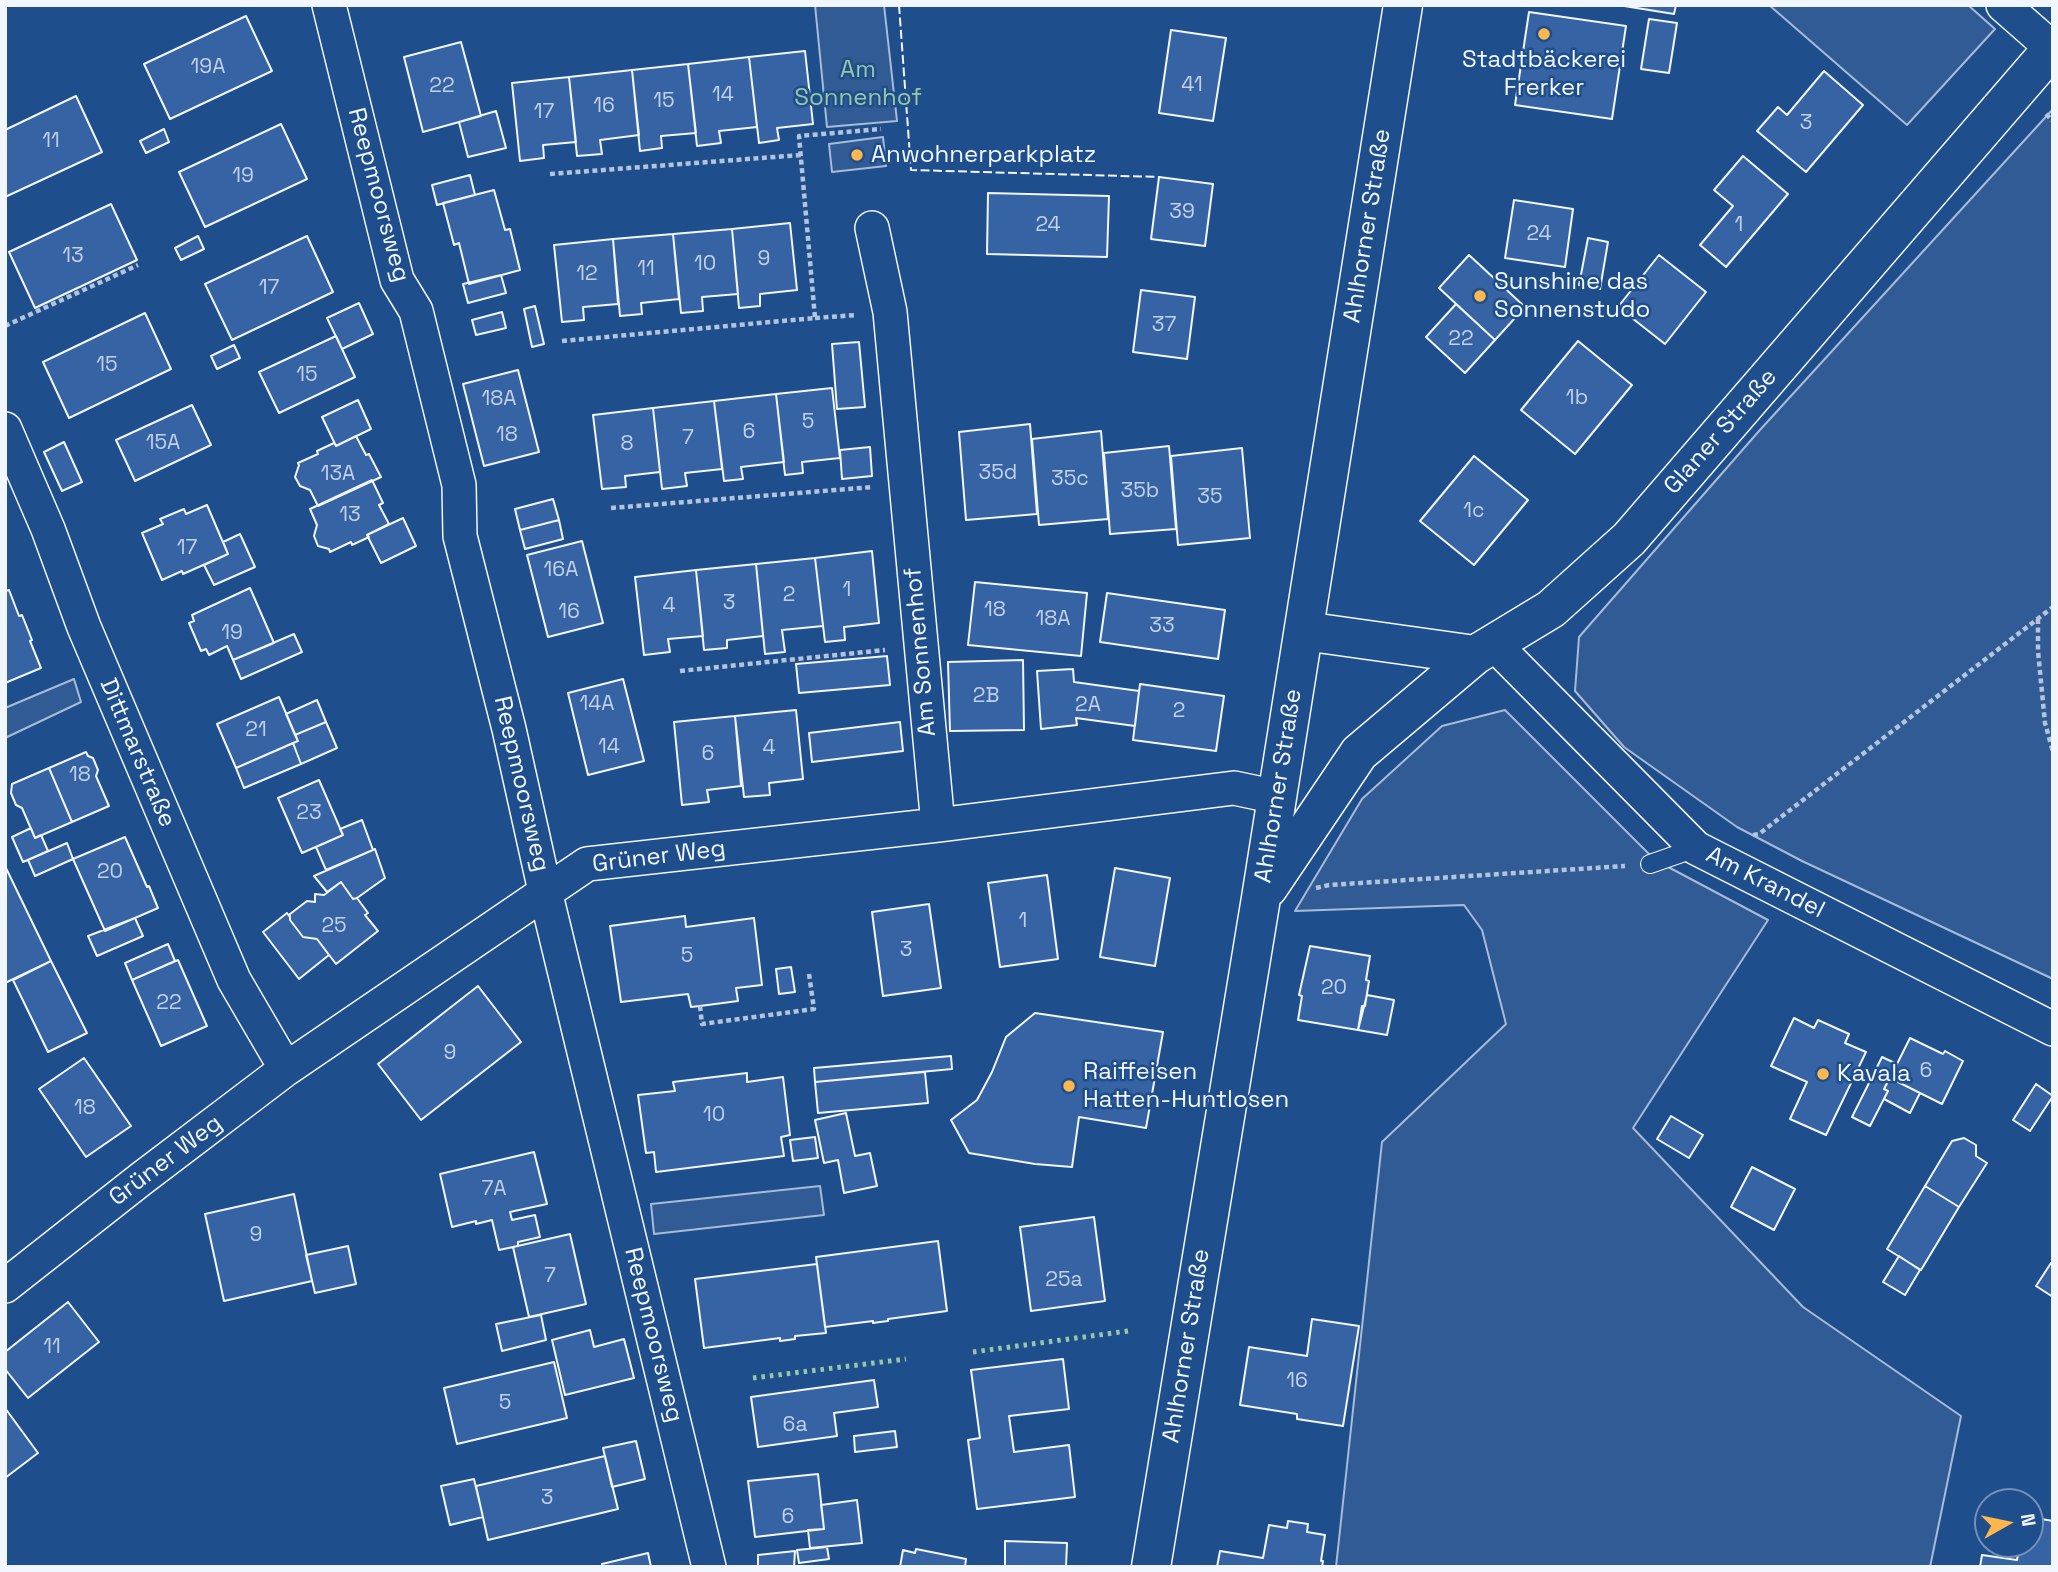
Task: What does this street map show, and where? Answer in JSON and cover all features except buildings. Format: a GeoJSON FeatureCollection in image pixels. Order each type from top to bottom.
{"type":"FeatureCollection","features":[{"type":"Feature","properties":{"kind":"street","name":"Reepmoorsweg"},"geometry":{"type":"LineString","coordinates":[[329,5],[397,280],[416,311],[459,485],[460,536],[509,729],[545,891],[709,1567]]}},
{"type":"Feature","properties":{"kind":"street","name":"Ahlhorner Straße"},"geometry":{"type":"LineString","coordinates":[[1151,1567],[1403,5]]}},
{"type":"Feature","properties":{"kind":"street"},"geometry":{"type":"LineString","coordinates":[[2003,5],[2053,48]]}},
{"type":"Feature","properties":{"kind":"street","name":"Glaner Straße"},"geometry":{"type":"LineString","coordinates":[[1261,898],[1359,753],[1485,649],[1551,609],[1629,539],[2053,48]]}},
{"type":"Feature","properties":{"kind":"street","name":"Am Sonnenhof"},"geometry":{"type":"LineString","coordinates":[[873,229],[890,312],[938,825]]}},
{"type":"Feature","properties":{"kind":"street","name":"Dittmarstraße"},"geometry":{"type":"LineString","coordinates":[[5,429],[48,529],[84,627],[234,980],[286,1069]]}},
{"type":"Feature","properties":{"kind":"street"},"geometry":{"type":"LineString","coordinates":[[1304,631],[1485,649]]}},
{"type":"Feature","properties":{"kind":"street","name":"Am Krandel"},"geometry":{"type":"LineString","coordinates":[[1485,649],[1696,848],[2053,1029]]}},
{"type":"Feature","properties":{"kind":"street","name":"Grüner Weg"},"geometry":{"type":"LineString","coordinates":[[5,1286],[286,1069],[587,864],[938,825],[1234,788],[1277,797]]}},
{"type":"Feature","properties":{"kind":"lane"},"geometry":{"type":"LineString","coordinates":[[1650,864],[1696,848]]}},
{"type":"Feature","properties":{"kind":"path"},"geometry":{"type":"LineString","coordinates":[[562,341],[815,318],[799,136],[881,129]]}},
{"type":"Feature","properties":{"kind":"path"},"geometry":{"type":"LineString","coordinates":[[550,174],[801,155]]}},
{"type":"Feature","properties":{"kind":"path"},"geometry":{"type":"LineString","coordinates":[[5,326],[138,265]]}},
{"type":"Feature","properties":{"kind":"path"},"geometry":{"type":"LineString","coordinates":[[611,508],[905,485]]}},
{"type":"Feature","properties":{"kind":"path"},"geometry":{"type":"LineString","coordinates":[[1696,848],[1759,834],[2053,607]]}},
{"type":"Feature","properties":{"kind":"path"},"geometry":{"type":"LineString","coordinates":[[2038,618],[2038,651],[2045,723],[2053,752]]}},
{"type":"Feature","properties":{"kind":"path"},"geometry":{"type":"LineString","coordinates":[[680,671],[921,646]]}},
{"type":"Feature","properties":{"kind":"path"},"geometry":{"type":"LineString","coordinates":[[1261,898],[1329,885],[1650,864]]}},
{"type":"Feature","properties":{"kind":"path"},"geometry":{"type":"LineString","coordinates":[[700,1006],[702,1024],[814,1009],[809,974]]}},
{"type":"Feature","properties":{"kind":"shaded area","name":"Am Sonnenhof"},"geometry":{"type":"Polygon","coordinates":[[[815,5],[884,5],[897,121],[827,127],[815,5]]]}},
{"type":"Feature","properties":{"kind":"shaded area"},"geometry":{"type":"Polygon","coordinates":[[[1769,5],[1968,5],[1995,29],[1907,125],[1769,5]]]}},
{"type":"Feature","properties":{"kind":"shaded area"},"geometry":{"type":"Polygon","coordinates":[[[2053,109],[2053,979],[1802,861],[1737,827],[1624,747],[1575,691],[1579,637],[1759,431],[2053,109]]]}},
{"type":"Feature","properties":{"kind":"shaded area","name":"Anwohnerparkplatz"},"geometry":{"type":"Polygon","coordinates":[[[883,137],[886,166],[832,172],[829,144],[883,137]]]}},
{"type":"Feature","properties":{"kind":"shaded area"},"geometry":{"type":"Polygon","coordinates":[[[74,679],[81,702],[5,738],[5,708],[74,679]]]}},
{"type":"Feature","properties":{"kind":"shaded area"},"geometry":{"type":"Polygon","coordinates":[[[1505,710],[1655,860],[1768,920],[1633,1128],[1803,1307],[1961,1416],[1930,1567],[1336,1567],[1382,1142],[1506,1024],[1482,930],[1464,905],[1295,911],[1362,799],[1442,726],[1505,710]]]}},
{"type":"Feature","properties":{"kind":"shaded area"},"geometry":{"type":"Polygon","coordinates":[[[820,1186],[824,1215],[654,1234],[651,1204],[820,1186]]]}},
{"type":"Feature","properties":{"kind":"hedge"},"geometry":{"type":"LineString","coordinates":[[973,1352],[1128,1331]]}},
{"type":"Feature","properties":{"kind":"hedge"},"geometry":{"type":"LineString","coordinates":[[753,1378],[906,1359]]}},
{"type":"Feature","properties":{"kind":"fence"},"geometry":{"type":"LineString","coordinates":[[899,5],[911,170],[1159,177]]}},
{"type":"Feature","properties":{"kind":"place","name":"Stadtbäckerei Frerker"},"geometry":{"type":"Point","coordinates":[1544,34]}},
{"type":"Feature","properties":{"kind":"place","name":"Anwohnerparkplatz"},"geometry":{"type":"Point","coordinates":[857,155]}},
{"type":"Feature","properties":{"kind":"place","name":"Sunshine das Sonnenstudo"},"geometry":{"type":"Point","coordinates":[1480,296]}},
{"type":"Feature","properties":{"kind":"place","name":"Kavala"},"geometry":{"type":"Point","coordinates":[1823,1074]}},
{"type":"Feature","properties":{"kind":"place","name":"Raiffeisen Hatten-Huntlosen"},"geometry":{"type":"Point","coordinates":[1069,1086]}}]}
